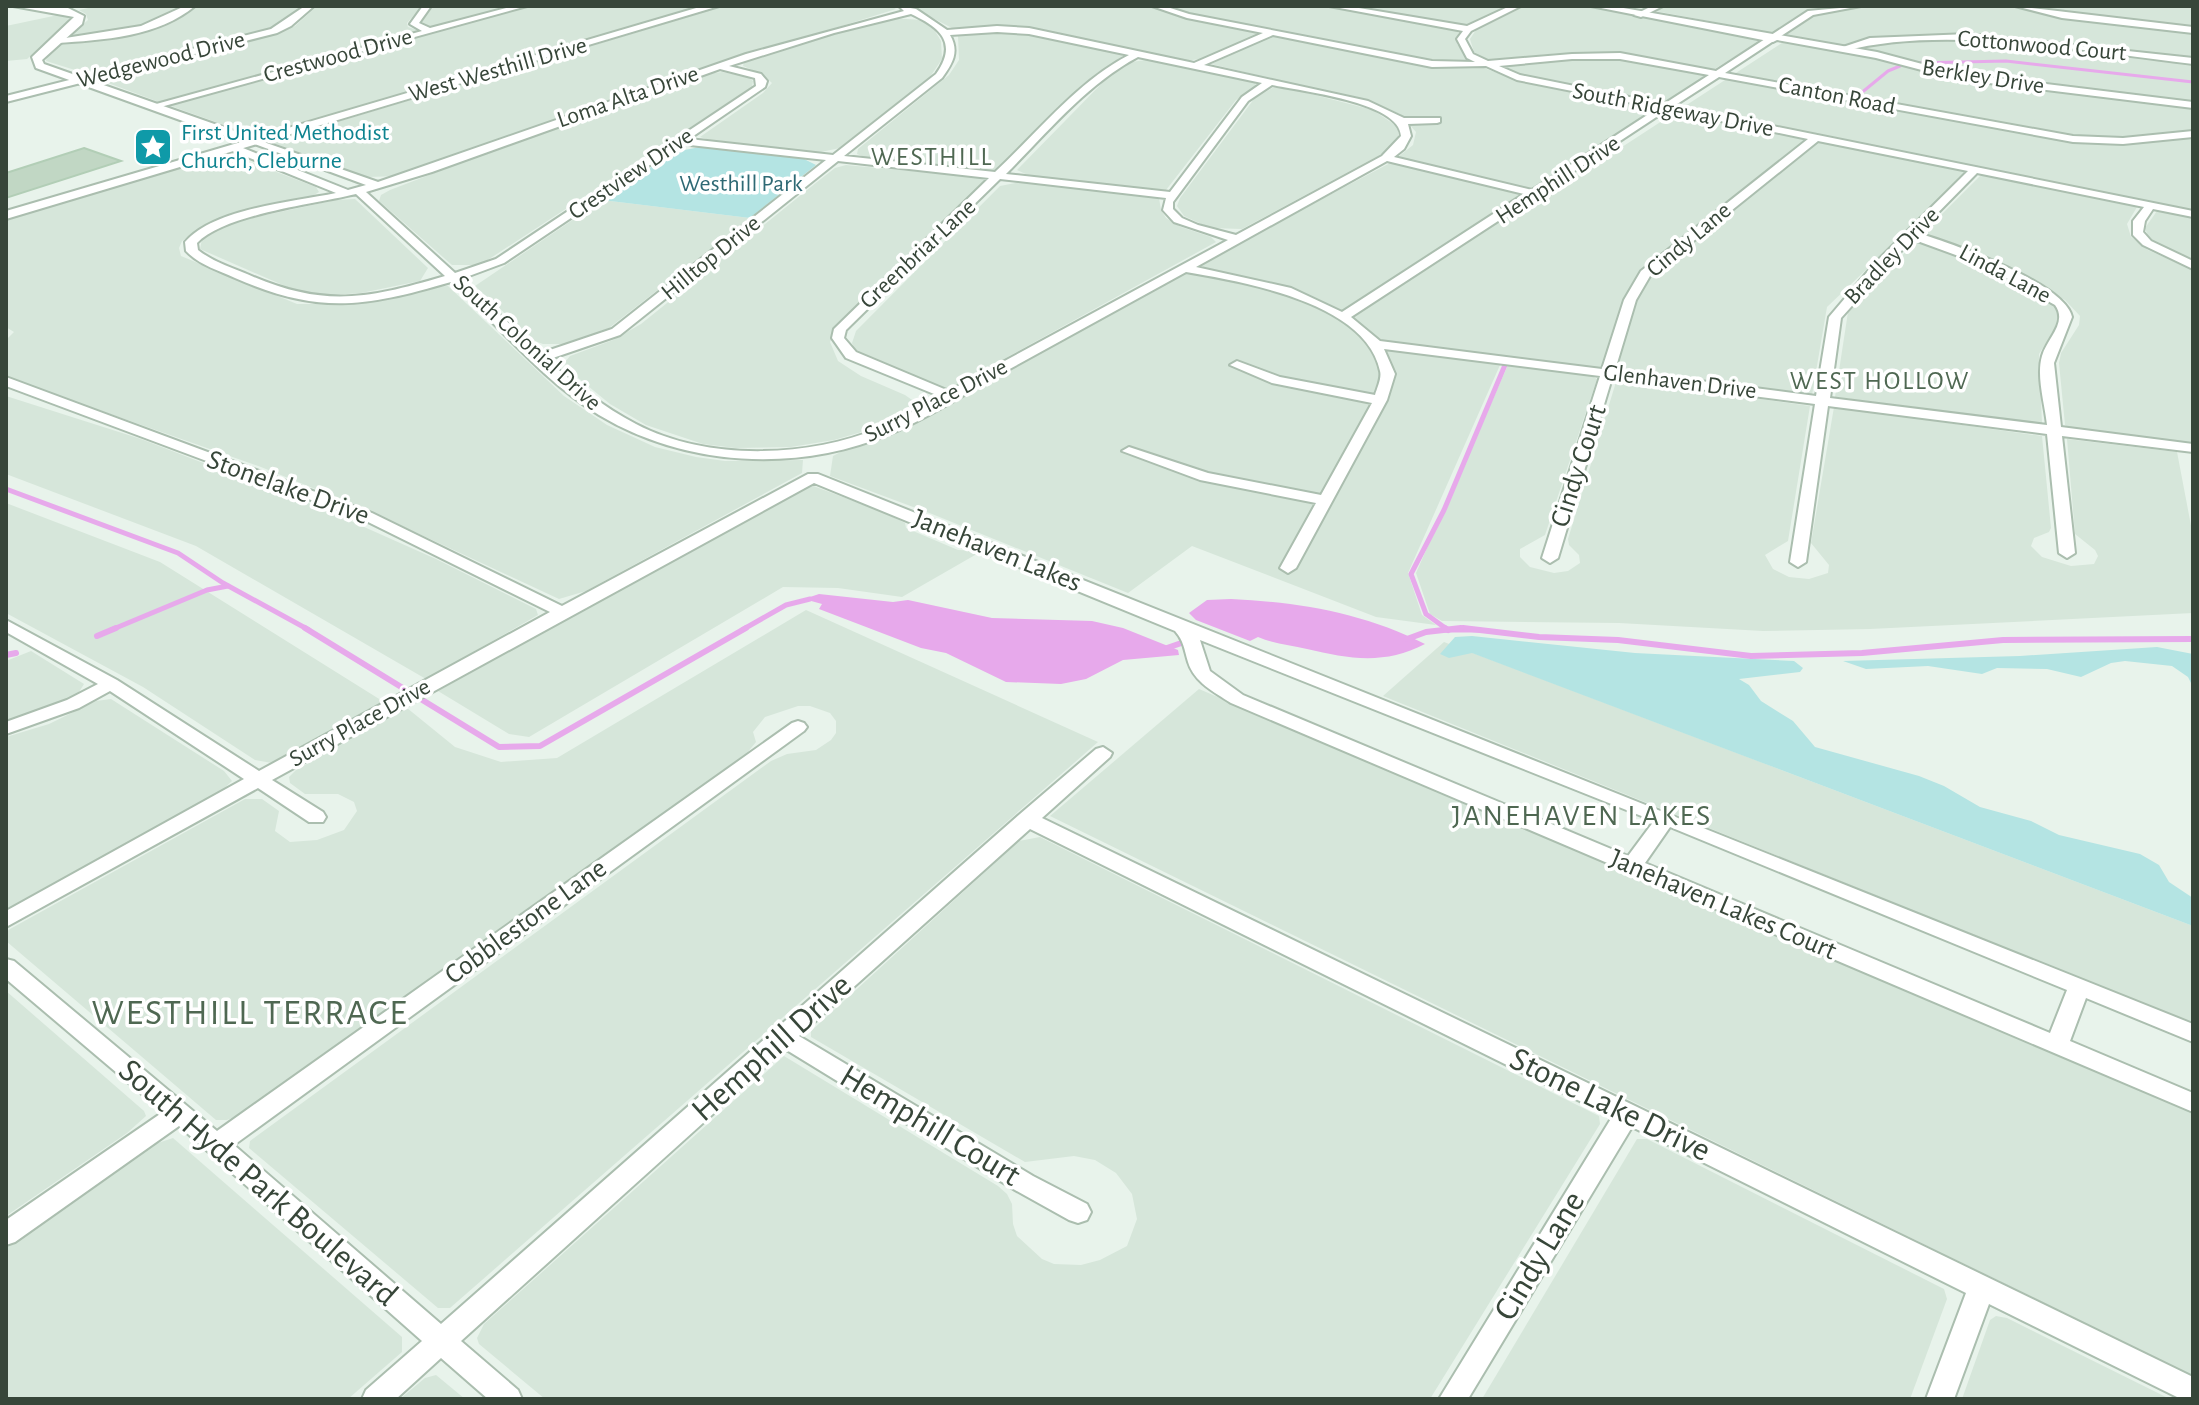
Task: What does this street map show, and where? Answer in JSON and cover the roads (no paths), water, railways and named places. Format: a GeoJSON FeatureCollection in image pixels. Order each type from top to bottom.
{"type":"FeatureCollection","features":[{"type":"Feature","properties":{"kind":"street"},"geometry":{"type":"LineString","coordinates":[[18,6],[68,11],[79,16],[78,22],[38,57],[36,63],[375,185]]}},
{"type":"Feature","properties":{"kind":"street"},"geometry":{"type":"LineString","coordinates":[[57,40],[106,36],[158,23],[175,17],[191,6]]}},
{"type":"Feature","properties":{"kind":"street","name":"Wedgewood Drive"},"geometry":{"type":"LineString","coordinates":[[6,99],[274,31],[310,6]]}},
{"type":"Feature","properties":{"kind":"street"},"geometry":{"type":"LineString","coordinates":[[427,6],[414,24],[429,31]]}},
{"type":"Feature","properties":{"kind":"street","name":"Crestwood Drive"},"geometry":{"type":"LineString","coordinates":[[154,106],[523,6]]}},
{"type":"Feature","properties":{"kind":"street","name":"West Westhill Drive"},"geometry":{"type":"LineString","coordinates":[[6,215],[714,6]]}},
{"type":"Feature","properties":{"kind":"street"},"geometry":{"type":"LineString","coordinates":[[899,6],[913,11],[945,33],[997,29],[1029,31],[1367,103],[1401,121],[1437,120]]}},
{"type":"Feature","properties":{"kind":"street","name":"South Ridgeway Drive"},"geometry":{"type":"LineString","coordinates":[[1156,6],[1187,16],[1432,64],[1482,63],[1534,82],[2193,214]]}},
{"type":"Feature","properties":{"kind":"street"},"geometry":{"type":"LineString","coordinates":[[1333,6],[1468,29]]}},
{"type":"Feature","properties":{"kind":"street"},"geometry":{"type":"LineString","coordinates":[[1482,63],[1470,56],[1461,39],[1468,29],[1517,6]]}},
{"type":"Feature","properties":{"kind":"street","name":"Berkley Drive"},"geometry":{"type":"LineString","coordinates":[[1596,6],[1844,48],[1956,76],[2193,105]]}},
{"type":"Feature","properties":{"kind":"street","name":"Berkley Drive"},"geometry":{"type":"LineString","coordinates":[[1621,6],[1642,13]]}},
{"type":"Feature","properties":{"kind":"street"},"geometry":{"type":"LineString","coordinates":[[1642,13],[1659,6]]}},
{"type":"Feature","properties":{"kind":"street","name":"Hemphill Drive"},"geometry":{"type":"LineString","coordinates":[[1344,316],[1537,194],[1811,13],[1857,6]]}},
{"type":"Feature","properties":{"kind":"street"},"geometry":{"type":"LineString","coordinates":[[2019,6],[2062,16],[2193,30]]}},
{"type":"Feature","properties":{"kind":"street","name":"Loma Alta Drive"},"geometry":{"type":"LineString","coordinates":[[352,192],[430,170],[603,105],[720,66],[856,23],[913,11]]}},
{"type":"Feature","properties":{"kind":"street","name":"Hilltop Drive"},"geometry":{"type":"LineString","coordinates":[[539,358],[616,332],[939,76],[951,56],[950,40],[945,33]]}},
{"type":"Feature","properties":{"kind":"street"},"geometry":{"type":"LineString","coordinates":[[1195,66],[1271,33]]}},
{"type":"Feature","properties":{"kind":"street","name":"Cottonwood Court"},"geometry":{"type":"LineString","coordinates":[[1844,48],[1870,41],[1968,37],[2193,61]]}},
{"type":"Feature","properties":{"kind":"street","name":"Greenbriar Lane"},"geometry":{"type":"LineString","coordinates":[[952,397],[851,355],[838,338],[840,329],[1001,176],[1089,87],[1137,54]]}},
{"type":"Feature","properties":{"kind":"street","name":"Canton Road"},"geometry":{"type":"LineString","coordinates":[[1482,63],[1564,55],[1601,55],[1721,74],[2057,137],[2128,144],[2193,134]]}},
{"type":"Feature","properties":{"kind":"street","name":"Crestview Drive"},"geometry":{"type":"LineString","coordinates":[[352,192],[222,222],[201,232],[191,242],[192,251],[202,259],[312,300],[368,298],[453,277],[500,261],[760,87],[762,81],[758,76],[720,66]]}},
{"type":"Feature","properties":{"kind":"street"},"geometry":{"type":"LineString","coordinates":[[1237,239],[1178,220],[1168,210],[1172,195],[1245,99],[1270,82]]}},
{"type":"Feature","properties":{"kind":"street","name":"Surry Place Drive"},"geometry":{"type":"LineString","coordinates":[[817,451],[886,431],[1386,158],[1405,145],[1408,136],[1401,121]]}},
{"type":"Feature","properties":{"kind":"street","name":"Cindy Lane"},"geometry":{"type":"LineString","coordinates":[[1609,373],[1630,300],[1645,274],[1815,138]]}},
{"type":"Feature","properties":{"kind":"street"},"geometry":{"type":"LineString","coordinates":[[680,141],[1172,195]]}},
{"type":"Feature","properties":{"kind":"street"},"geometry":{"type":"LineString","coordinates":[[234,148],[352,192]]}},
{"type":"Feature","properties":{"kind":"street"},"geometry":{"type":"LineString","coordinates":[[1386,158],[1537,194]]}},
{"type":"Feature","properties":{"kind":"street","name":"Bradley Drive"},"geometry":{"type":"LineString","coordinates":[[1798,562],[1835,317],[1851,296],[1975,170]]}},
{"type":"Feature","properties":{"kind":"street","name":"South Colonial Drive"},"geometry":{"type":"LineString","coordinates":[[352,192],[453,277],[600,410],[673,445],[716,453],[763,455],[817,451]]}},
{"type":"Feature","properties":{"kind":"street"},"geometry":{"type":"LineString","coordinates":[[2151,205],[2139,221],[2137,233],[2147,243],[2193,265]]}},
{"type":"Feature","properties":{"kind":"street","name":"Linda Lane"},"geometry":{"type":"LineString","coordinates":[[1911,235],[1951,245],[1978,257],[2064,307],[2067,322],[2048,354],[2067,553]]}},
{"type":"Feature","properties":{"kind":"street"},"geometry":{"type":"LineString","coordinates":[[1184,268],[1278,289],[1315,301],[1344,316],[1376,344],[1388,374],[1380,400],[1288,568]]}},
{"type":"Feature","properties":{"kind":"street","name":"Glenhaven Drive"},"geometry":{"type":"LineString","coordinates":[[1376,344],[2193,448]]}},
{"type":"Feature","properties":{"kind":"street"},"geometry":{"type":"LineString","coordinates":[[1237,365],[1306,387],[1380,400]]}},
{"type":"Feature","properties":{"kind":"street","name":"Cindy Court"},"geometry":{"type":"LineString","coordinates":[[1550,558],[1609,373]]}},
{"type":"Feature","properties":{"kind":"street","name":"Stonelake Drive"},"geometry":{"type":"LineString","coordinates":[[6,381],[367,516],[562,612]]}},
{"type":"Feature","properties":{"kind":"street"},"geometry":{"type":"LineString","coordinates":[[813,477],[817,451]]}},
{"type":"Feature","properties":{"kind":"street"},"geometry":{"type":"LineString","coordinates":[[1129,451],[1205,477],[1324,500]]}},
{"type":"Feature","properties":{"kind":"street","name":"Surry Place Drive"},"geometry":{"type":"LineString","coordinates":[[6,920],[422,688],[813,477]]}},
{"type":"Feature","properties":{"kind":"street","name":"Janehaven Lakes"},"geometry":{"type":"LineString","coordinates":[[813,477],[1193,633]]}},
{"type":"Feature","properties":{"kind":"street"},"geometry":{"type":"LineString","coordinates":[[6,625],[111,684],[316,817]]}},
{"type":"Feature","properties":{"kind":"street","name":"Janehaven Lakes Court"},"geometry":{"type":"LineString","coordinates":[[2193,1033],[1666,818],[1193,633],[1198,669],[1237,699],[2193,1103]]}},
{"type":"Feature","properties":{"kind":"street"},"geometry":{"type":"LineString","coordinates":[[6,728],[73,704],[111,684]]}},
{"type":"Feature","properties":{"kind":"street","name":"Cobblestone Lane"},"geometry":{"type":"LineString","coordinates":[[216,1145],[798,727]]}},
{"type":"Feature","properties":{"kind":"street","name":"Hemphill Drive"},"geometry":{"type":"LineString","coordinates":[[376,1399],[1103,753]]}},
{"type":"Feature","properties":{"kind":"street"},"geometry":{"type":"LineString","coordinates":[[1632,866],[1666,818]]}},
{"type":"Feature","properties":{"kind":"street","name":"Stone Lake Drive"},"geometry":{"type":"LineString","coordinates":[[1027,819],[2193,1391]]}},
{"type":"Feature","properties":{"kind":"street","name":"South Hyde Park Boulevard"},"geometry":{"type":"LineString","coordinates":[[6,967],[180,1113],[508,1399]]}},
{"type":"Feature","properties":{"kind":"street"},"geometry":{"type":"LineString","coordinates":[[2057,1046],[2079,987]]}},
{"type":"Feature","properties":{"kind":"street","name":"Hemphill Court"},"geometry":{"type":"LineString","coordinates":[[784,1038],[1024,1183],[1078,1212]]}},
{"type":"Feature","properties":{"kind":"street"},"geometry":{"type":"LineString","coordinates":[[6,1234],[180,1113]]}},
{"type":"Feature","properties":{"kind":"street","name":"Cindy Lane"},"geometry":{"type":"LineString","coordinates":[[1453,1399],[1627,1114]]}},
{"type":"Feature","properties":{"kind":"street"},"geometry":{"type":"LineString","coordinates":[[1940,1399],[1982,1286]]}},
{"type":"Feature","properties":{"kind":"waterway"},"geometry":{"type":"LineString","coordinates":[[1916,63],[2006,61],[2193,82]]}},
{"type":"Feature","properties":{"kind":"waterway"},"geometry":{"type":"LineString","coordinates":[[1860,94],[1888,71],[1900,66]]}},
{"type":"Feature","properties":{"kind":"waterway"},"geometry":{"type":"LineString","coordinates":[[1447,630],[1426,614],[1411,574],[1444,510],[1505,365]]}},
{"type":"Feature","properties":{"kind":"waterway"},"geometry":{"type":"LineString","coordinates":[[6,489],[178,553],[223,583],[309,630]]}},
{"type":"Feature","properties":{"kind":"waterway"},"geometry":{"type":"LineString","coordinates":[[111,630],[207,590],[228,586]]}},
{"type":"Feature","properties":{"kind":"waterway"},"geometry":{"type":"LineString","coordinates":[[742,630],[786,605],[810,599]]}},
{"type":"Feature","properties":{"kind":"waterway"},"geometry":{"type":"LineString","coordinates":[[97,636],[116,628]]}},
{"type":"Feature","properties":{"kind":"waterway"},"geometry":{"type":"LineString","coordinates":[[305,628],[499,747],[540,746],[746,628]]}},
{"type":"Feature","properties":{"kind":"waterway"},"geometry":{"type":"LineString","coordinates":[[1447,630],[1461,628]]}},
{"type":"Feature","properties":{"kind":"waterway"},"geometry":{"type":"LineString","coordinates":[[1463,628],[1480,630]]}},
{"type":"Feature","properties":{"kind":"waterway"},"geometry":{"type":"LineString","coordinates":[[1407,639],[1444,630]]}},
{"type":"Feature","properties":{"kind":"waterway"},"geometry":{"type":"LineString","coordinates":[[1444,630],[1448,630]]}},
{"type":"Feature","properties":{"kind":"waterway"},"geometry":{"type":"LineString","coordinates":[[1448,630],[1480,630]]}},
{"type":"Feature","properties":{"kind":"waterway"},"geometry":{"type":"LineString","coordinates":[[1480,630],[1539,637],[1618,640],[1751,656],[1862,653],[2003,640],[2193,639]]}},
{"type":"Feature","properties":{"kind":"waterway"},"geometry":{"type":"LineString","coordinates":[[1167,648],[1190,640]]}},
{"type":"Feature","properties":{"kind":"waterway"},"geometry":{"type":"LineString","coordinates":[[6,655],[16,653]]}},
{"type":"Feature","properties":{"kind":"place","name":"First United Methodist Church, Cleburne"},"geometry":{"type":"Point","coordinates":[153,147]}},
{"type":"Feature","properties":{"kind":"district","name":"WESTHILL"},"geometry":{"type":"Point","coordinates":[932,157]}},
{"type":"Feature","properties":{"kind":"district","name":"WEST HOLLOW"},"geometry":{"type":"Point","coordinates":[1880,381]}},
{"type":"Feature","properties":{"kind":"district","name":"JANEHAVEN LAKES"},"geometry":{"type":"Point","coordinates":[1582,816]}},
{"type":"Feature","properties":{"kind":"district","name":"WESTHILL TERRACE"},"geometry":{"type":"Point","coordinates":[250,1013]}},
{"type":"Feature","properties":{"kind":"park label","name":"Westhill Park"},"geometry":{"type":"Point","coordinates":[741,184]}}]}
